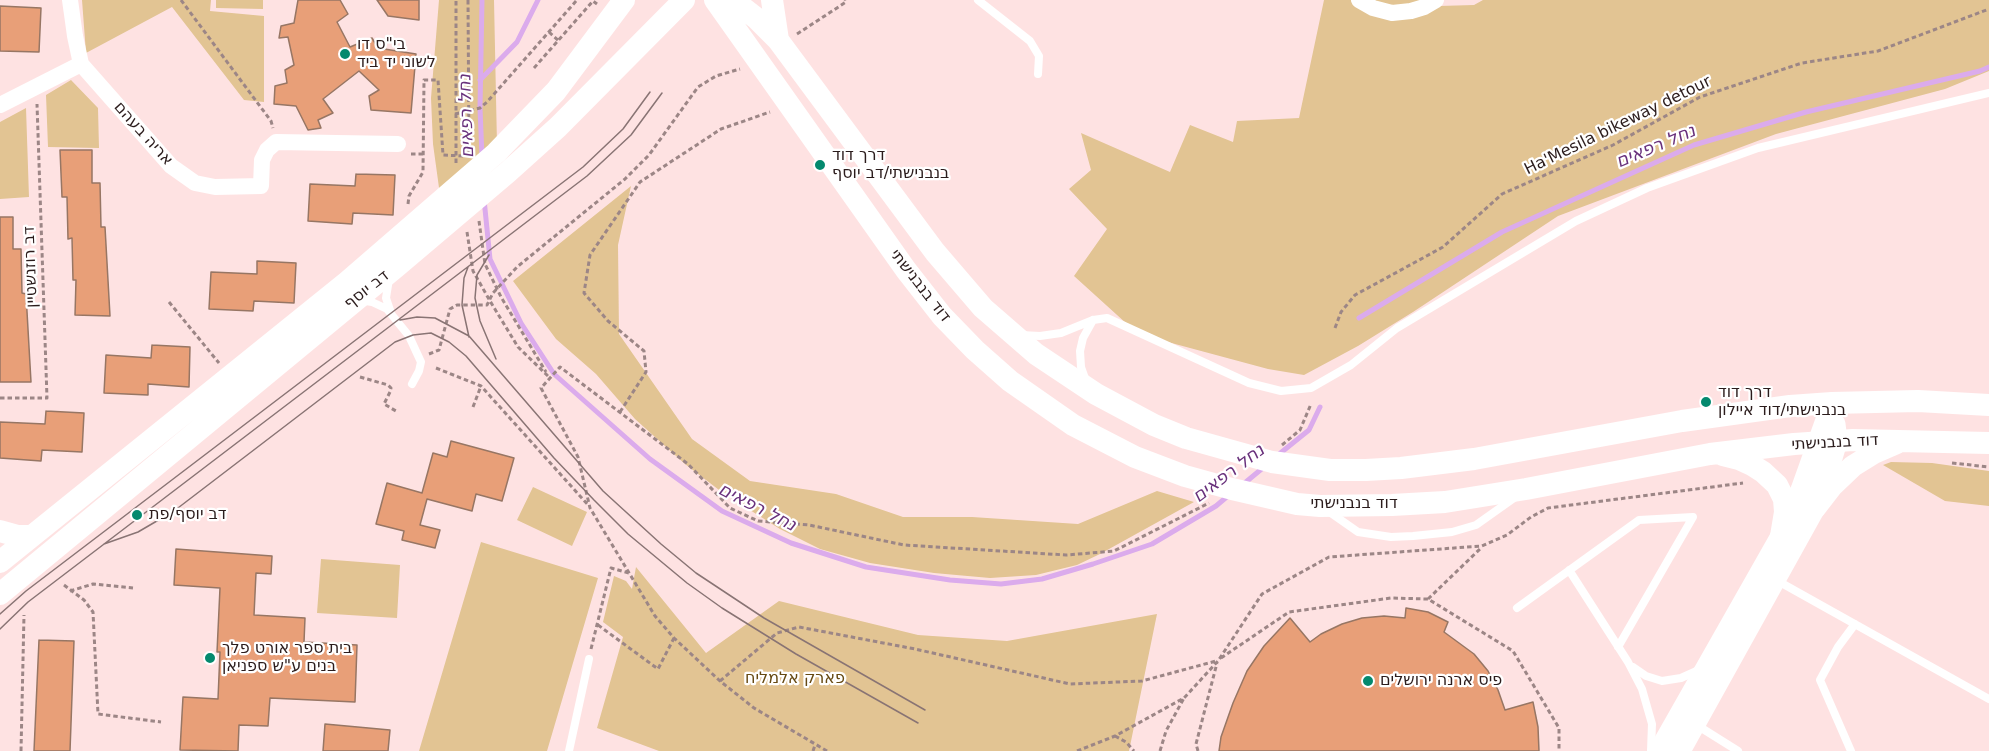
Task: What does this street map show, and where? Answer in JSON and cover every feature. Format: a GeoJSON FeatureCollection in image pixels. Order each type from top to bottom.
{"type":"FeatureCollection","features":[{"type":"Feature","properties":{"kind":"main road","name":"דב יוסף"},"geometry":{"type":"LineString","coordinates":[[0,562],[424,217],[558,127],[684,0]]}},
{"type":"Feature","properties":{"kind":"main road","name":"דוד בנבנישתי"},"geometry":{"type":"LineString","coordinates":[[715,0],[906,270],[942,316],[975,350],[1011,381],[1073,425],[1208,493],[1268,498],[1320,506],[1445,502],[1710,454],[1827,441],[1905,440],[1989,443]]}},
{"type":"Feature","properties":{"kind":"main road","name":"דוד בנבנישתי"},"geometry":{"type":"LineString","coordinates":[[733,0],[756,18],[780,42],[935,252],[983,308],[1036,354],[1096,394],[1154,425],[1186,438],[1239,454],[1303,467],[1366,470],[1455,462],[1737,412],[1832,402],[1918,401],[1989,405]]}},
{"type":"Feature","properties":{"kind":"main road"},"geometry":{"type":"LineString","coordinates":[[772,0],[780,42]]}},
{"type":"Feature","properties":{"kind":"main road","name":"דב יוסף"},"geometry":{"type":"LineString","coordinates":[[502,163],[624,4]]}},
{"type":"Feature","properties":{"kind":"main road","name":"דב יוסף"},"geometry":{"type":"LineString","coordinates":[[0,594],[396,267],[424,217]]}},
{"type":"Feature","properties":{"kind":"main road"},"geometry":{"type":"LineString","coordinates":[[1815,508],[1832,486],[1853,466],[1886,447],[1905,440]]}},
{"type":"Feature","properties":{"kind":"main road"},"geometry":{"type":"LineString","coordinates":[[1710,454],[1725,455],[1745,462],[1763,472],[1777,485],[1784,499],[1785,512],[1781,536]]}},
{"type":"Feature","properties":{"kind":"main road"},"geometry":{"type":"LineString","coordinates":[[0,531],[18,536],[31,536]]}},
{"type":"Feature","properties":{"kind":"main road"},"geometry":{"type":"LineString","coordinates":[[0,573],[16,573],[36,565]]}},
{"type":"Feature","properties":{"kind":"street"},"geometry":{"type":"LineString","coordinates":[[0,105],[81,64],[70,0]]}},
{"type":"Feature","properties":{"kind":"street"},"geometry":{"type":"LineString","coordinates":[[1359,0],[1373,8],[1392,13],[1411,11],[1436,0]]}},
{"type":"Feature","properties":{"kind":"street","name":"אריה בעהם"},"geometry":{"type":"LineString","coordinates":[[81,64],[171,166],[195,183],[215,187],[261,186],[262,160],[267,150],[276,141]]}},
{"type":"Feature","properties":{"kind":"street"},"geometry":{"type":"LineString","coordinates":[[276,141],[398,144]]}},
{"type":"Feature","properties":{"kind":"street"},"geometry":{"type":"LineString","coordinates":[[1659,751],[1687,719],[1776,580],[1815,508],[1827,475],[1827,441],[1832,402]]}},
{"type":"Feature","properties":{"kind":"street"},"geometry":{"type":"LineString","coordinates":[[1680,751],[1687,719],[1707,666],[1781,536],[1801,490],[1827,441]]}},
{"type":"Feature","properties":{"kind":"lane"},"geometry":{"type":"LineString","coordinates":[[978,0],[1030,41],[1039,56],[1038,74]]}},
{"type":"Feature","properties":{"kind":"lane"},"geometry":{"type":"LineString","coordinates":[[1013,335],[1040,336],[1061,333],[1093,320],[1107,318],[1249,383],[1281,391],[1311,388],[1351,365],[1397,328],[1575,221],[1647,188],[1758,148],[1989,93]]}},
{"type":"Feature","properties":{"kind":"lane"},"geometry":{"type":"LineString","coordinates":[[396,267],[389,279],[386,292],[387,303],[391,313],[409,336],[419,357],[421,367],[412,384]]}},
{"type":"Feature","properties":{"kind":"lane"},"geometry":{"type":"LineString","coordinates":[[354,300],[372,302],[391,313]]}},
{"type":"Feature","properties":{"kind":"lane"},"geometry":{"type":"LineString","coordinates":[[1093,320],[1083,338],[1080,351],[1081,367],[1087,382],[1096,394]]}},
{"type":"Feature","properties":{"kind":"lane"},"geometry":{"type":"LineString","coordinates":[[1320,506],[1358,531],[1390,537],[1413,536],[1452,532],[1476,525],[1526,489]]}},
{"type":"Feature","properties":{"kind":"lane"},"geometry":{"type":"LineString","coordinates":[[1517,608],[1639,520],[1693,517],[1618,647]]}},
{"type":"Feature","properties":{"kind":"lane"},"geometry":{"type":"LineString","coordinates":[[1569,570],[1628,662],[1642,689],[1650,711],[1653,734],[1651,751]]}},
{"type":"Feature","properties":{"kind":"lane"},"geometry":{"type":"LineString","coordinates":[[1776,580],[1989,699]]}},
{"type":"Feature","properties":{"kind":"lane"},"geometry":{"type":"LineString","coordinates":[[1851,751],[1820,680],[1838,646],[1855,624]]}},
{"type":"Feature","properties":{"kind":"lane"},"geometry":{"type":"LineString","coordinates":[[569,751],[589,659]]}},
{"type":"Feature","properties":{"kind":"lane"},"geometry":{"type":"LineString","coordinates":[[1628,662],[1646,676],[1662,681],[1681,678],[1707,666]]}},
{"type":"Feature","properties":{"kind":"lane"},"geometry":{"type":"LineString","coordinates":[[1687,719],[1738,751]]}},
{"type":"Feature","properties":{"kind":"path"},"geometry":{"type":"LineString","coordinates":[[182,0],[271,121],[276,141]]}},
{"type":"Feature","properties":{"kind":"path"},"geometry":{"type":"LineString","coordinates":[[455,114],[480,108],[487,102],[577,0]]}},
{"type":"Feature","properties":{"kind":"path"},"geometry":{"type":"LineString","coordinates":[[780,42],[846,2],[845,0]]}},
{"type":"Feature","properties":{"kind":"path"},"geometry":{"type":"LineString","coordinates":[[534,68],[593,1]]}},
{"type":"Feature","properties":{"kind":"path","name":"Ha'Mesila bikeway detour"},"geometry":{"type":"LineString","coordinates":[[1335,328],[1341,312],[1354,295],[1443,247],[1502,194],[1613,146],[1700,97],[1802,63],[1878,51],[1989,9]]}},
{"type":"Feature","properties":{"kind":"path"},"geometry":{"type":"LineString","coordinates":[[549,32],[559,41]]}},
{"type":"Feature","properties":{"kind":"path"},"geometry":{"type":"LineString","coordinates":[[419,357],[439,350],[450,309],[457,305],[487,305],[504,280],[551,238],[625,179],[649,155],[698,87],[716,76],[744,68],[757,60]]}},
{"type":"Feature","properties":{"kind":"path"},"geometry":{"type":"LineString","coordinates":[[424,217],[409,196],[423,172],[424,80],[438,80],[443,155],[469,156]]}},
{"type":"Feature","properties":{"kind":"path","name":"דב רוזנשטיין"},"geometry":{"type":"LineString","coordinates":[[0,398],[47,398],[37,88]]}},
{"type":"Feature","properties":{"kind":"path"},"geometry":{"type":"LineString","coordinates":[[620,412],[646,372],[644,351],[608,321],[584,293],[590,255],[640,182],[721,129],[789,105]]}},
{"type":"Feature","properties":{"kind":"path"},"geometry":{"type":"LineString","coordinates":[[169,302],[224,369]]}},
{"type":"Feature","properties":{"kind":"path"},"geometry":{"type":"LineString","coordinates":[[590,508],[578,457],[541,388],[560,367],[688,464],[730,508],[758,521],[809,525],[904,545],[1066,555],[1114,551],[1208,493]]}},
{"type":"Feature","properties":{"kind":"path"},"geometry":{"type":"LineString","coordinates":[[436,368],[481,386],[590,508],[655,616],[674,639],[754,708],[827,751]]}},
{"type":"Feature","properties":{"kind":"path"},"geometry":{"type":"LineString","coordinates":[[360,377],[391,388],[384,404],[396,411]]}},
{"type":"Feature","properties":{"kind":"path"},"geometry":{"type":"LineString","coordinates":[[473,407],[481,386]]}},
{"type":"Feature","properties":{"kind":"path"},"geometry":{"type":"LineString","coordinates":[[1281,446],[1299,430],[1311,404]]}},
{"type":"Feature","properties":{"kind":"path"},"geometry":{"type":"LineString","coordinates":[[1947,462],[1989,467]]}},
{"type":"Feature","properties":{"kind":"path"},"geometry":{"type":"LineString","coordinates":[[1160,751],[1166,731],[1184,698],[1218,660],[1262,594],[1329,557],[1482,546],[1507,535],[1531,517],[1548,508],[1746,483]]}},
{"type":"Feature","properties":{"kind":"path"},"geometry":{"type":"LineString","coordinates":[[1428,599],[1482,546]]}},
{"type":"Feature","properties":{"kind":"path"},"geometry":{"type":"LineString","coordinates":[[589,659],[611,568],[630,573]]}},
{"type":"Feature","properties":{"kind":"path"},"geometry":{"type":"LineString","coordinates":[[70,591],[93,584],[133,588]]}},
{"type":"Feature","properties":{"kind":"path"},"geometry":{"type":"LineString","coordinates":[[64,585],[84,600],[93,612],[98,714],[161,722]]}},
{"type":"Feature","properties":{"kind":"path"},"geometry":{"type":"LineString","coordinates":[[720,681],[777,633],[799,627],[915,649],[1070,684],[1142,681],[1218,660],[1289,612],[1391,598],[1428,599],[1513,651],[1559,728],[1560,751]]}},
{"type":"Feature","properties":{"kind":"path"},"geometry":{"type":"LineString","coordinates":[[21,751],[24,615]]}},
{"type":"Feature","properties":{"kind":"path"},"geometry":{"type":"LineString","coordinates":[[598,625],[658,669],[674,639]]}},
{"type":"Feature","properties":{"kind":"path"},"geometry":{"type":"LineString","coordinates":[[1198,751],[1196,744],[1218,660]]}},
{"type":"Feature","properties":{"kind":"path"},"geometry":{"type":"LineString","coordinates":[[1077,751],[1115,736],[1184,698]]}},
{"type":"Feature","properties":{"kind":"path"},"geometry":{"type":"LineString","coordinates":[[1115,736],[1126,742],[1134,751]]}},
{"type":"Feature","properties":{"kind":"path"},"geometry":{"type":"LineString","coordinates":[[813,751],[815,745]]}},
{"type":"Feature","properties":{"kind":"green space"},"geometry":{"type":"Polygon","coordinates":[[[82,0],[211,0],[210,11],[264,16],[264,102],[244,100],[172,7],[86,53],[82,0]]]}},
{"type":"Feature","properties":{"kind":"green space"},"geometry":{"type":"Polygon","coordinates":[[[216,0],[263,0],[263,9],[216,8],[216,0]]]}},
{"type":"Feature","properties":{"kind":"green space"},"geometry":{"type":"Polygon","coordinates":[[[439,0],[494,0],[497,145],[440,195],[433,144],[431,98],[439,0]]]}},
{"type":"Feature","properties":{"kind":"green space"},"geometry":{"type":"Polygon","coordinates":[[[1324,0],[1419,0],[1439,6],[1474,5],[1483,0],[1989,0],[1989,71],[1945,89],[1776,134],[1558,216],[1413,312],[1358,346],[1304,375],[1268,369],[1138,334],[1074,276],[1107,229],[1069,189],[1091,170],[1081,133],[1170,172],[1190,125],[1233,142],[1237,121],[1299,118],[1324,0]]]}},
{"type":"Feature","properties":{"kind":"green space"},"geometry":{"type":"Polygon","coordinates":[[[71,80],[98,108],[99,148],[48,147],[46,95],[71,80]]]}},
{"type":"Feature","properties":{"kind":"green space"},"geometry":{"type":"Polygon","coordinates":[[[26,108],[29,197],[0,199],[0,122],[26,108]]]}},
{"type":"Feature","properties":{"kind":"green space"},"geometry":{"type":"Polygon","coordinates":[[[631,186],[618,245],[619,334],[692,439],[750,481],[836,494],[903,517],[972,517],[1078,524],[1157,491],[1194,502],[1077,565],[1036,575],[990,578],[934,573],[870,563],[820,549],[780,529],[723,493],[685,464],[635,419],[596,374],[556,339],[513,281],[631,186]]]}},
{"type":"Feature","properties":{"kind":"green space"},"geometry":{"type":"Polygon","coordinates":[[[1891,462],[1932,463],[1989,471],[1989,506],[1945,501],[1883,465],[1891,462]]]}},
{"type":"Feature","properties":{"kind":"green space"},"geometry":{"type":"Polygon","coordinates":[[[533,487],[587,512],[572,546],[517,520],[533,487]]]}},
{"type":"Feature","properties":{"kind":"green space"},"geometry":{"type":"Polygon","coordinates":[[[481,542],[598,578],[547,751],[419,751],[481,542]]]}},
{"type":"Feature","properties":{"kind":"green space"},"geometry":{"type":"Polygon","coordinates":[[[321,559],[400,565],[397,618],[317,613],[321,559]]]}},
{"type":"Feature","properties":{"kind":"green space","name":"פארק אלמליח"},"geometry":{"type":"Polygon","coordinates":[[[636,567],[706,653],[779,601],[918,635],[1007,641],[1157,614],[1129,751],[659,751],[597,728],[623,637],[603,622],[614,576],[626,581],[632,589],[636,567]]]}},
{"type":"Feature","properties":{"kind":"building"},"geometry":{"type":"Polygon","coordinates":[[[298,0],[340,0],[348,14],[337,22],[350,47],[372,38],[378,48],[416,54],[411,113],[371,110],[369,96],[379,90],[359,71],[323,99],[333,113],[318,120],[321,128],[308,130],[296,106],[274,104],[275,86],[287,83],[285,70],[294,65],[288,37],[279,38],[281,26],[294,23],[298,0]]]}},
{"type":"Feature","properties":{"kind":"building"},"geometry":{"type":"Polygon","coordinates":[[[377,0],[419,0],[419,20],[388,16],[377,0]]]}},
{"type":"Feature","properties":{"kind":"building"},"geometry":{"type":"Polygon","coordinates":[[[0,6],[41,8],[39,52],[0,51],[0,6]]]}},
{"type":"Feature","properties":{"kind":"building"},"geometry":{"type":"Polygon","coordinates":[[[60,150],[92,150],[92,183],[100,183],[101,227],[105,227],[110,316],[75,315],[76,280],[73,280],[72,238],[68,239],[67,197],[62,197],[60,150]]]}},
{"type":"Feature","properties":{"kind":"building"},"geometry":{"type":"Polygon","coordinates":[[[356,174],[395,175],[393,215],[353,213],[352,224],[308,221],[310,184],[355,186],[356,174]]]}},
{"type":"Feature","properties":{"kind":"building"},"geometry":{"type":"Polygon","coordinates":[[[0,217],[13,217],[13,249],[21,249],[22,293],[26,294],[31,382],[0,382],[0,217]]]}},
{"type":"Feature","properties":{"kind":"building"},"geometry":{"type":"Polygon","coordinates":[[[257,261],[296,263],[294,303],[254,301],[253,311],[209,309],[211,272],[257,274],[257,261]]]}},
{"type":"Feature","properties":{"kind":"building"},"geometry":{"type":"Polygon","coordinates":[[[152,345],[190,347],[189,387],[148,384],[148,395],[104,393],[106,355],[151,358],[152,345]]]}},
{"type":"Feature","properties":{"kind":"building"},"geometry":{"type":"Polygon","coordinates":[[[46,411],[84,413],[82,452],[42,450],[41,461],[0,458],[0,422],[45,424],[46,411]]]}},
{"type":"Feature","properties":{"kind":"building"},"geometry":{"type":"Polygon","coordinates":[[[451,441],[514,458],[502,501],[476,494],[472,511],[427,499],[420,525],[440,530],[435,548],[402,540],[404,531],[376,524],[387,483],[422,493],[433,453],[447,457],[451,441]]]}},
{"type":"Feature","properties":{"kind":"building"},"geometry":{"type":"Polygon","coordinates":[[[176,549],[272,556],[271,574],[256,573],[254,615],[305,618],[304,642],[357,645],[355,702],[270,698],[268,726],[239,725],[238,751],[180,750],[183,697],[218,699],[220,652],[217,652],[220,588],[174,585],[176,549]]]}},
{"type":"Feature","properties":{"kind":"building","name":"פיס ארנה ירושלים"},"geometry":{"type":"Polygon","coordinates":[[[1406,608],[1428,612],[1448,622],[1444,632],[1474,654],[1488,671],[1505,710],[1533,702],[1538,727],[1539,751],[1219,751],[1221,737],[1247,671],[1264,646],[1290,618],[1310,642],[1342,624],[1362,618],[1384,616],[1405,618],[1406,608]]]}},
{"type":"Feature","properties":{"kind":"building"},"geometry":{"type":"Polygon","coordinates":[[[39,640],[74,641],[70,751],[34,751],[39,640]]]}},
{"type":"Feature","properties":{"kind":"building"},"geometry":{"type":"Polygon","coordinates":[[[325,724],[390,730],[388,751],[323,751],[325,724]]]}},
{"type":"Feature","properties":{"kind":"waterway","name":"נחל רפאים"},"geometry":{"type":"LineString","coordinates":[[482,0],[480,108],[482,157]]}},
{"type":"Feature","properties":{"kind":"waterway"},"geometry":{"type":"LineString","coordinates":[[480,80],[517,42],[538,0]]}},
{"type":"Feature","properties":{"kind":"waterway","name":"נחל רפאים"},"geometry":{"type":"LineString","coordinates":[[1359,318],[1502,232],[1694,145],[1806,112],[1989,67]]}},
{"type":"Feature","properties":{"kind":"waterway","name":"נחל רפאים"},"geometry":{"type":"LineString","coordinates":[[484,199],[490,259],[521,323],[554,374],[650,459],[722,511],[791,543],[866,567],[950,580],[1001,584],[1042,579],[1152,544],[1216,506],[1229,495]]}},
{"type":"Feature","properties":{"kind":"waterway","name":"נחל רפאים"},"geometry":{"type":"LineString","coordinates":[[1278,455],[1309,430],[1320,407]]}},
{"type":"Feature","properties":{"kind":"waterway","name":"נחל רפאים"},"geometry":{"type":"LineString","coordinates":[[1241,486],[1264,467]]}},
{"type":"Feature","properties":{"kind":"tram line"},"geometry":{"type":"LineString","coordinates":[[0,614],[26,591],[583,167],[623,129],[650,92]]}},
{"type":"Feature","properties":{"kind":"tram line"},"geometry":{"type":"LineString","coordinates":[[0,629],[28,602],[587,176],[631,135],[662,93]]}},
{"type":"Feature","properties":{"kind":"tram line"},"geometry":{"type":"LineString","coordinates":[[489,255],[477,275],[475,298],[480,321],[496,359]]}},
{"type":"Feature","properties":{"kind":"tram line"},"geometry":{"type":"LineString","coordinates":[[468,267],[464,278],[462,305],[469,337]]}},
{"type":"Feature","properties":{"kind":"tram line"},"geometry":{"type":"LineString","coordinates":[[400,320],[417,317],[435,318],[469,336],[603,491],[696,573],[764,618],[925,710]]}},
{"type":"Feature","properties":{"kind":"tram line"},"geometry":{"type":"LineString","coordinates":[[104,544],[138,532],[174,511],[395,342],[413,335],[431,333],[449,342],[466,356],[554,458],[594,500],[628,534],[687,583],[722,608],[796,654],[918,723]]}},
{"type":"Feature","properties":{"kind":"place","name":"בי\"ס דו לשוני יד ביד"},"geometry":{"type":"Point","coordinates":[345,54]}},
{"type":"Feature","properties":{"kind":"place","name":"דרך דוד בנבנישתי/דב יוסף"},"geometry":{"type":"Point","coordinates":[820,165]}},
{"type":"Feature","properties":{"kind":"place","name":"דרך דוד בנבנישתי/דוד איילון"},"geometry":{"type":"Point","coordinates":[1706,402]}},
{"type":"Feature","properties":{"kind":"place","name":"דב יוסף/פת"},"geometry":{"type":"Point","coordinates":[137,515]}},
{"type":"Feature","properties":{"kind":"place","name":"בית ספר אורט פלך בנים ע\"ש ספניאן"},"geometry":{"type":"Point","coordinates":[210,658]}},
{"type":"Feature","properties":{"kind":"place","name":"פיס ארנה ירושלים"},"geometry":{"type":"Point","coordinates":[1368,681]}}]}
